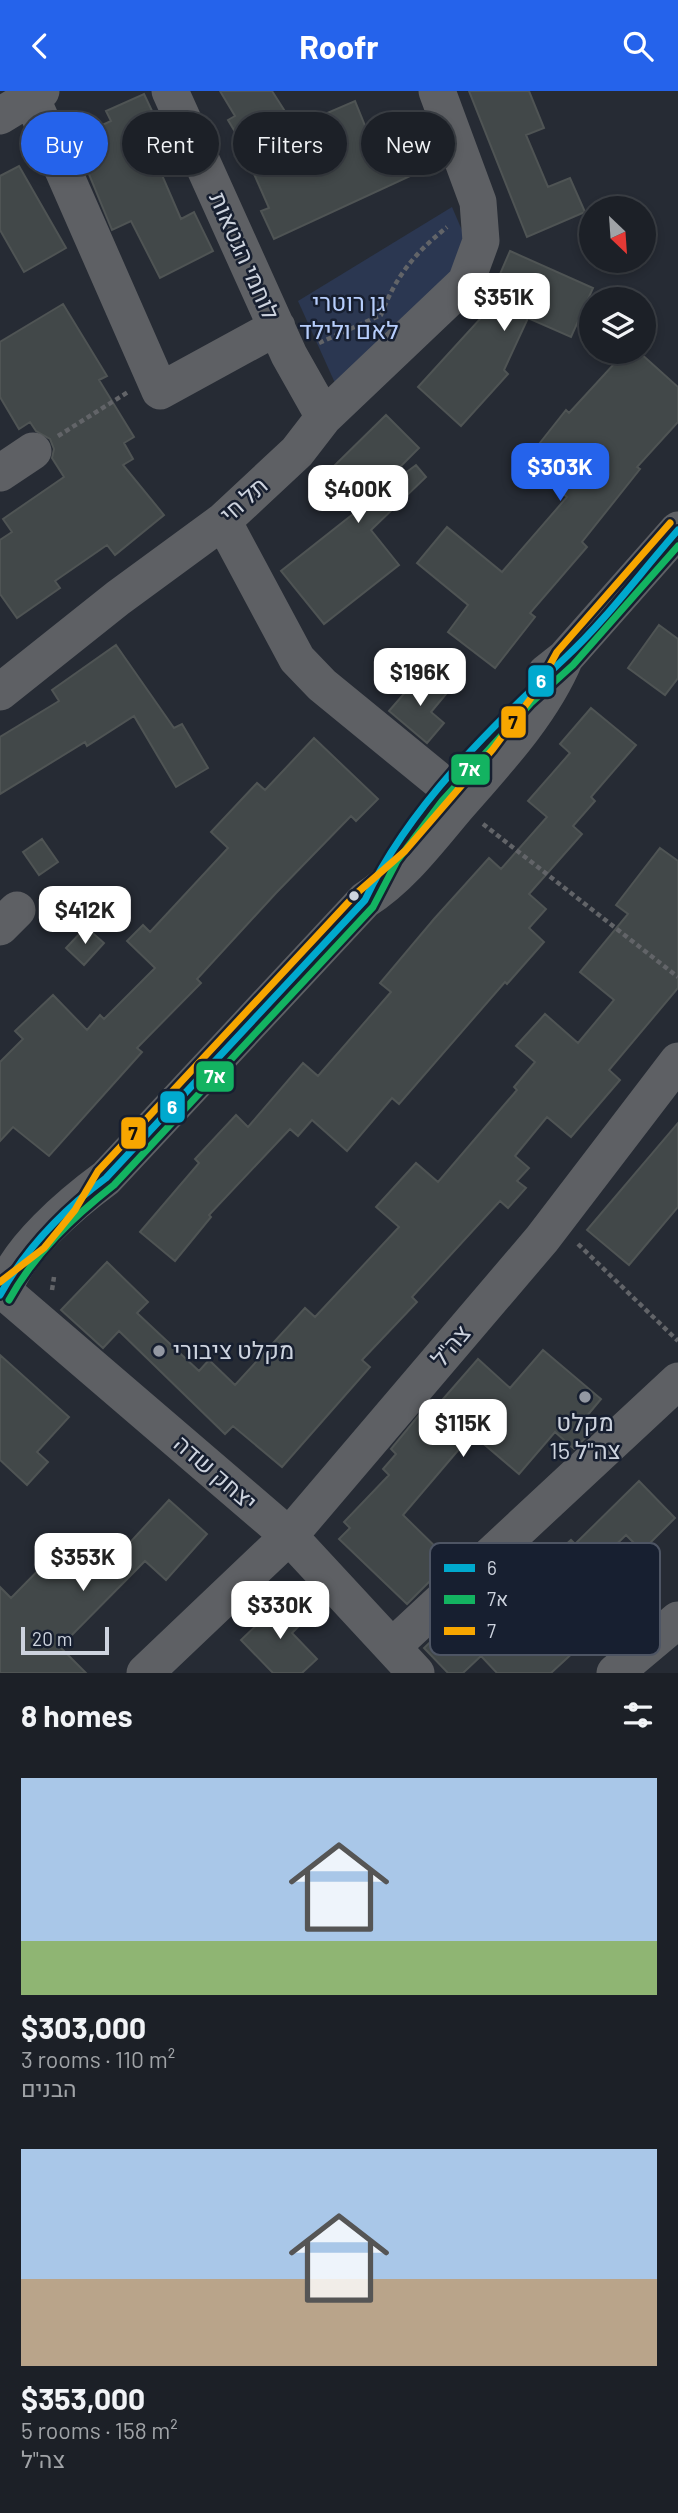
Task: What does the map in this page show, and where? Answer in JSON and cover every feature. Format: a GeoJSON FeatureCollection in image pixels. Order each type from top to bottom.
{"type":"FeatureCollection","features":[{"type":"Feature","properties":{"kind":"street","name":"לוחמי הגטאות"},"geometry":{"type":"LineString","coordinates":[[170,91],[283,341],[324,417]]}},
{"type":"Feature","properties":{"kind":"street","name":"תל חי"},"geometry":{"type":"LineString","coordinates":[[0,692],[118,597],[223,521],[297,452],[324,417],[466,282],[481,241],[478,202],[437,91]]}},
{"type":"Feature","properties":{"kind":"street"},"geometry":{"type":"LineString","coordinates":[[0,116],[36,94],[160,391],[283,341]]}},
{"type":"Feature","properties":{"kind":"street"},"geometry":{"type":"LineString","coordinates":[[0,473],[33,451]]}},
{"type":"Feature","properties":{"kind":"street"},"geometry":{"type":"LineString","coordinates":[[223,521],[297,659],[322,685],[443,784]]}},
{"type":"Feature","properties":{"kind":"street"},"geometry":{"type":"LineString","coordinates":[[365,900],[387,856],[443,784],[544,674],[565,658],[678,530]]}},
{"type":"Feature","properties":{"kind":"street"},"geometry":{"type":"LineString","coordinates":[[1,1291],[51,1256],[84,1216],[106,1178],[365,900],[393,878],[505,751],[554,683],[565,658]]}},
{"type":"Feature","properties":{"kind":"street","name":"צה\"ל"},"geometry":{"type":"LineString","coordinates":[[145,1673],[289,1537],[555,1221],[678,1061]]}},
{"type":"Feature","properties":{"kind":"street","name":"יצחק שדה"},"geometry":{"type":"LineString","coordinates":[[1,1291],[289,1537],[404,1660]]}},
{"type":"Feature","properties":{"kind":"street"},"geometry":{"type":"LineString","coordinates":[[519,1543],[678,1381]]}},
{"type":"Feature","properties":{"kind":"street"},"geometry":{"type":"LineString","coordinates":[[660,1635],[678,1620]]}},
{"type":"Feature","properties":{"kind":"street"},"geometry":{"type":"LineString","coordinates":[[404,1660],[430,1634]]}},
{"type":"Feature","properties":{"kind":"street"},"geometry":{"type":"LineString","coordinates":[[615,1673],[636,1655]]}},
{"type":"Feature","properties":{"kind":"path"},"geometry":{"type":"LineString","coordinates":[[283,341],[381,316],[392,285],[421,249],[478,202]]}},
{"type":"Feature","properties":{"kind":"path"},"geometry":{"type":"LineString","coordinates":[[33,451],[153,377]]}},
{"type":"Feature","properties":{"kind":"path"},"geometry":{"type":"LineString","coordinates":[[474,817],[678,977]]}},
{"type":"Feature","properties":{"kind":"path"},"geometry":{"type":"LineString","coordinates":[[555,1221],[678,1342]]}},
{"type":"Feature","properties":{"kind":"green space","name":"גן רוטרי לאם ולילד"},"geometry":{"type":"Polygon","coordinates":[[[452,207],[473,256],[335,383],[298,301],[452,207]]]}},
{"type":"Feature","properties":{"kind":"building"},"geometry":{"type":"Polygon","coordinates":[[[220,91],[272,91],[285,112],[233,112],[220,91]]]}},
{"type":"Feature","properties":{"kind":"building"},"geometry":{"type":"Polygon","coordinates":[[[469,91],[529,91],[544,128],[526,135],[548,187],[570,178],[579,198],[579,215],[527,237],[469,91]]]}},
{"type":"Feature","properties":{"kind":"building"},"geometry":{"type":"Polygon","coordinates":[[[144,94],[153,112],[122,112],[122,175],[162,175],[181,219],[194,212],[213,251],[160,278],[131,221],[112,230],[89,175],[108,175],[108,122],[111,121],[106,111],[144,94]]]}},
{"type":"Feature","properties":{"kind":"building"},"geometry":{"type":"Polygon","coordinates":[[[355,101],[361,116],[361,175],[412,175],[274,239],[261,211],[269,208],[254,175],[347,175],[347,112],[330,112],[355,101]]]}},
{"type":"Feature","properties":{"kind":"building"},"geometry":{"type":"Polygon","coordinates":[[[19,166],[21,175],[24,175],[66,248],[24,272],[0,230],[0,176],[19,166]]]}},
{"type":"Feature","properties":{"kind":"building"},"geometry":{"type":"Polygon","coordinates":[[[510,251],[591,287],[579,287],[579,319],[571,337],[528,318],[504,370],[508,374],[461,426],[418,387],[481,318],[510,251]]]}},
{"type":"Feature","properties":{"kind":"building"},"geometry":{"type":"Polygon","coordinates":[[[63,304],[107,376],[99,380],[134,437],[124,443],[133,459],[123,465],[164,515],[115,555],[107,545],[55,581],[60,588],[17,618],[0,594],[0,540],[12,532],[3,519],[64,477],[52,458],[54,449],[50,439],[36,431],[30,422],[19,429],[0,397],[0,342],[63,304]]]}},
{"type":"Feature","properties":{"kind":"building"},"geometry":{"type":"Polygon","coordinates":[[[614,364],[652,364],[678,387],[678,422],[637,467],[640,469],[582,542],[587,547],[530,613],[535,617],[495,668],[448,632],[468,605],[417,563],[447,527],[502,572],[567,497],[524,463],[566,410],[569,413],[614,364]]]}},
{"type":"Feature","properties":{"kind":"building"},"geometry":{"type":"Polygon","coordinates":[[[386,415],[419,448],[392,475],[396,480],[416,465],[426,477],[371,530],[399,565],[324,624],[281,571],[367,503],[332,468],[386,415]]]}},
{"type":"Feature","properties":{"kind":"building"},"geometry":{"type":"Polygon","coordinates":[[[659,625],[678,639],[678,678],[665,695],[628,668],[659,625]]]}},
{"type":"Feature","properties":{"kind":"building"},"geometry":{"type":"Polygon","coordinates":[[[116,645],[174,728],[182,724],[208,768],[176,787],[134,716],[87,746],[85,742],[0,794],[0,737],[59,701],[52,690],[116,645]]]}},
{"type":"Feature","properties":{"kind":"building"},"geometry":{"type":"Polygon","coordinates":[[[422,673],[446,694],[431,712],[444,723],[427,743],[389,711],[422,673]]]}},
{"type":"Feature","properties":{"kind":"building"},"geometry":{"type":"Polygon","coordinates":[[[591,708],[636,745],[591,797],[595,801],[573,826],[582,834],[529,894],[546,909],[529,928],[544,942],[507,984],[505,982],[399,1104],[392,1098],[347,1151],[312,1120],[298,1136],[290,1129],[209,1215],[211,1217],[175,1261],[140,1232],[199,1163],[195,1159],[236,1115],[248,1127],[303,1063],[318,1076],[391,992],[380,983],[434,919],[489,858],[501,869],[547,817],[528,801],[570,753],[560,744],[591,708]]]}},
{"type":"Feature","properties":{"kind":"building"},"geometry":{"type":"Polygon","coordinates":[[[314,738],[378,799],[356,821],[351,816],[276,893],[197,979],[201,983],[137,1048],[142,1052],[49,1156],[13,1127],[0,1141],[0,1062],[23,1039],[15,1031],[53,995],[87,1030],[100,1015],[104,1019],[155,968],[127,941],[143,925],[150,932],[228,848],[211,832],[257,783],[265,790],[314,738]]]}},
{"type":"Feature","properties":{"kind":"building"},"geometry":{"type":"Polygon","coordinates":[[[42,839],[58,862],[39,875],[23,852],[42,839]]]}},
{"type":"Feature","properties":{"kind":"building"},"geometry":{"type":"Polygon","coordinates":[[[660,848],[678,861],[678,988],[609,1070],[620,1080],[571,1137],[547,1117],[515,1156],[529,1168],[517,1181],[526,1188],[508,1208],[500,1201],[412,1297],[417,1302],[362,1360],[370,1367],[282,1467],[233,1426],[225,1434],[119,1331],[103,1348],[61,1310],[107,1262],[148,1302],[137,1313],[199,1371],[209,1360],[235,1385],[305,1308],[315,1317],[399,1227],[376,1207],[416,1163],[438,1182],[517,1090],[514,1087],[535,1062],[516,1046],[545,1014],[578,1043],[614,1000],[580,972],[628,914],[616,905],[660,848]]]}},
{"type":"Feature","properties":{"kind":"building"},"geometry":{"type":"Polygon","coordinates":[[[86,927],[104,943],[84,965],[66,948],[86,927]]]}},
{"type":"Feature","properties":{"kind":"building"},"geometry":{"type":"Polygon","coordinates":[[[678,1123],[678,1207],[629,1265],[587,1230],[678,1123]]]}},
{"type":"Feature","properties":{"kind":"building"},"geometry":{"type":"Polygon","coordinates":[[[543,1350],[601,1399],[586,1417],[597,1427],[574,1449],[555,1432],[519,1474],[472,1434],[403,1515],[432,1543],[430,1581],[407,1604],[339,1539],[350,1528],[344,1522],[389,1475],[383,1469],[396,1454],[391,1449],[424,1409],[430,1414],[478,1359],[510,1388],[543,1350]]]}},
{"type":"Feature","properties":{"kind":"building"},"geometry":{"type":"Polygon","coordinates":[[[0,1355],[69,1417],[37,1452],[48,1462],[27,1485],[0,1460],[0,1355]]]}},
{"type":"Feature","properties":{"kind":"building"},"geometry":{"type":"Polygon","coordinates":[[[639,1481],[675,1518],[650,1543],[634,1543],[626,1535],[618,1543],[576,1543],[639,1481]]]}},
{"type":"Feature","properties":{"kind":"building"},"geometry":{"type":"Polygon","coordinates":[[[169,1500],[207,1534],[166,1580],[145,1561],[60,1647],[86,1673],[0,1673],[0,1587],[11,1598],[68,1540],[102,1573],[169,1500]]]}},
{"type":"Feature","properties":{"kind":"building"},"geometry":{"type":"Polygon","coordinates":[[[286,1597],[307,1618],[292,1633],[317,1659],[302,1673],[273,1673],[241,1640],[286,1597]]]}},
{"type":"Feature","properties":{"kind":"building"},"geometry":{"type":"Polygon","coordinates":[[[430,1642],[430,1654],[424,1648],[430,1642]]]}},
{"type":"Feature","properties":{"kind":"building"},"geometry":{"type":"Polygon","coordinates":[[[431,1655],[571,1655],[551,1673],[497,1673],[481,1656],[463,1673],[448,1673],[431,1655]]]}},
{"type":"Feature","properties":{"kind":"transit line","name":"7"},"geometry":{"type":"LineString","coordinates":[[0,1282],[44,1248],[75,1210],[98,1171],[357,893],[405,851],[493,749],[534,694],[557,652],[670,523]]}},
{"type":"Feature","properties":{"kind":"transit line","name":"6"},"geometry":{"type":"LineString","coordinates":[[0,1295],[21,1261],[47,1231],[75,1203],[106,1178],[365,900],[404,833],[453,770],[595,628],[678,530]]}},
{"type":"Feature","properties":{"kind":"transit line","name":"7א"},"geometry":{"type":"LineString","coordinates":[[9,1300],[30,1267],[56,1237],[114,1185],[373,907],[397,861],[442,801],[531,703],[573,665],[678,546]]}},
{"type":"Feature","properties":{"kind":"place","name":"מקלט ציבורי"},"geometry":{"type":"Point","coordinates":[159,1351]}},
{"type":"Feature","properties":{"kind":"place","name":"מקלט צה\"ל 15"},"geometry":{"type":"Point","coordinates":[585,1397]}}]}
